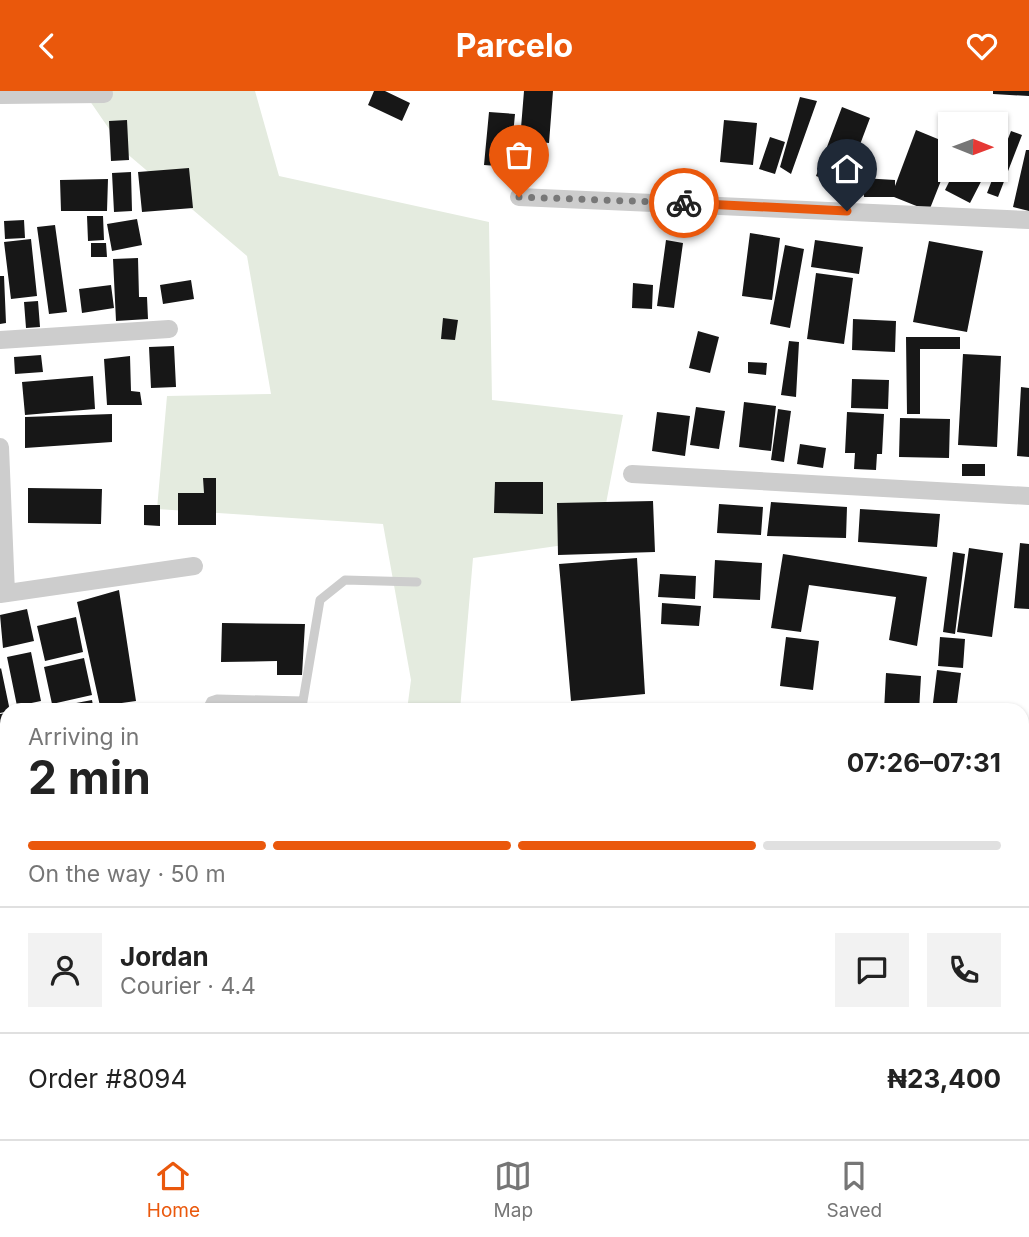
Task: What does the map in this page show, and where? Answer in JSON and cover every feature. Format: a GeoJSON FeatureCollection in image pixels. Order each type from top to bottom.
{"type":"FeatureCollection","features":[{"type":"Feature","properties":{"kind":"street"},"geometry":{"type":"LineString","coordinates":[[0,95],[104,95]]}},
{"type":"Feature","properties":{"kind":"street"},"geometry":{"type":"LineString","coordinates":[[519,197],[1029,221]]}},
{"type":"Feature","properties":{"kind":"street"},"geometry":{"type":"LineString","coordinates":[[0,340],[169,329]]}},
{"type":"Feature","properties":{"kind":"street"},"geometry":{"type":"LineString","coordinates":[[0,447],[3,594],[194,566]]}},
{"type":"Feature","properties":{"kind":"street"},"geometry":{"type":"LineString","coordinates":[[632,474],[1029,496]]}},
{"type":"Feature","properties":{"kind":"lane"},"geometry":{"type":"LineString","coordinates":[[303,703],[320,600],[345,580],[417,582]]}},
{"type":"Feature","properties":{"kind":"lane"},"geometry":{"type":"LineString","coordinates":[[210,703],[217,699],[266,703]]}},
{"type":"Feature","properties":{"kind":"shaded area"},"geometry":{"type":"Polygon","coordinates":[[[83,91],[255,91],[279,176],[489,222],[492,400],[623,415],[599,540],[473,558],[461,703],[408,703],[411,680],[383,524],[157,509],[167,396],[271,394],[247,256],[125,152],[83,91]]]}},
{"type":"Feature","properties":{"kind":"building"},"geometry":{"type":"Polygon","coordinates":[[[374,91],[385,91],[410,103],[402,121],[368,105],[374,91]]]}},
{"type":"Feature","properties":{"kind":"building"},"geometry":{"type":"Polygon","coordinates":[[[524,91],[553,91],[549,143],[520,140],[524,91]]]}},
{"type":"Feature","properties":{"kind":"building"},"geometry":{"type":"Polygon","coordinates":[[[993,91],[1029,91],[1029,96],[993,94],[993,91]]]}},
{"type":"Feature","properties":{"kind":"building"},"geometry":{"type":"Polygon","coordinates":[[[800,97],[817,101],[791,174],[780,167],[800,97]]]}},
{"type":"Feature","properties":{"kind":"building"},"geometry":{"type":"Polygon","coordinates":[[[842,107],[870,118],[844,187],[816,176],[842,107]]]}},
{"type":"Feature","properties":{"kind":"building"},"geometry":{"type":"Polygon","coordinates":[[[489,112],[515,114],[510,167],[484,165],[489,112]]]}},
{"type":"Feature","properties":{"kind":"building"},"geometry":{"type":"Polygon","coordinates":[[[127,120],[129,160],[111,161],[109,121],[127,120]]]}},
{"type":"Feature","properties":{"kind":"building"},"geometry":{"type":"Polygon","coordinates":[[[724,120],[757,123],[753,165],[720,162],[724,120]]]}},
{"type":"Feature","properties":{"kind":"building"},"geometry":{"type":"Polygon","coordinates":[[[916,130],[938,139],[938,182],[940,182],[929,211],[894,197],[864,197],[862,178],[895,180],[895,186],[916,130]]]}},
{"type":"Feature","properties":{"kind":"building"},"geometry":{"type":"Polygon","coordinates":[[[1011,131],[1022,135],[1008,171],[1008,139],[1011,131]]]}},
{"type":"Feature","properties":{"kind":"building"},"geometry":{"type":"Polygon","coordinates":[[[770,137],[785,142],[775,174],[759,169],[770,137]]]}},
{"type":"Feature","properties":{"kind":"building"},"geometry":{"type":"Polygon","coordinates":[[[1026,150],[1029,150],[1029,211],[1013,207],[1026,150]]]}},
{"type":"Feature","properties":{"kind":"building"},"geometry":{"type":"Polygon","coordinates":[[[189,168],[193,208],[142,212],[138,172],[189,168]]]}},
{"type":"Feature","properties":{"kind":"building"},"geometry":{"type":"Polygon","coordinates":[[[131,172],[132,211],[114,212],[112,173],[131,172]]]}},
{"type":"Feature","properties":{"kind":"building"},"geometry":{"type":"Polygon","coordinates":[[[108,179],[107,211],[61,211],[60,180],[108,179]]]}},
{"type":"Feature","properties":{"kind":"building"},"geometry":{"type":"Polygon","coordinates":[[[949,182],[981,182],[970,203],[945,190],[949,182]]]}},
{"type":"Feature","properties":{"kind":"building"},"geometry":{"type":"Polygon","coordinates":[[[991,182],[1004,182],[998,197],[987,193],[991,182]]]}},
{"type":"Feature","properties":{"kind":"building"},"geometry":{"type":"Polygon","coordinates":[[[87,216],[103,216],[104,240],[88,241],[87,216]]]}},
{"type":"Feature","properties":{"kind":"building"},"geometry":{"type":"Polygon","coordinates":[[[137,219],[142,245],[112,251],[107,224],[137,219]]]}},
{"type":"Feature","properties":{"kind":"building"},"geometry":{"type":"Polygon","coordinates":[[[24,220],[25,238],[5,239],[4,221],[24,220]]]}},
{"type":"Feature","properties":{"kind":"building"},"geometry":{"type":"Polygon","coordinates":[[[55,225],[67,312],[49,314],[37,227],[55,225]]]}},
{"type":"Feature","properties":{"kind":"building"},"geometry":{"type":"Polygon","coordinates":[[[750,233],[780,238],[772,300],[742,296],[750,233]]]}},
{"type":"Feature","properties":{"kind":"building"},"geometry":{"type":"Polygon","coordinates":[[[31,239],[37,296],[11,299],[4,242],[31,239]]]}},
{"type":"Feature","properties":{"kind":"building"},"geometry":{"type":"Polygon","coordinates":[[[666,240],[683,243],[674,308],[657,306],[666,240]]]}},
{"type":"Feature","properties":{"kind":"building"},"geometry":{"type":"Polygon","coordinates":[[[815,240],[863,247],[859,274],[811,267],[815,240]]]}},
{"type":"Feature","properties":{"kind":"building"},"geometry":{"type":"Polygon","coordinates":[[[929,241],[983,251],[967,332],[913,322],[929,241]]]}},
{"type":"Feature","properties":{"kind":"building"},"geometry":{"type":"Polygon","coordinates":[[[91,243],[106,243],[107,257],[91,257],[91,243]]]}},
{"type":"Feature","properties":{"kind":"building"},"geometry":{"type":"Polygon","coordinates":[[[785,245],[804,249],[790,328],[770,324],[785,245]]]}},
{"type":"Feature","properties":{"kind":"building"},"geometry":{"type":"Polygon","coordinates":[[[138,258],[139,297],[147,297],[148,319],[116,321],[113,259],[138,258]]]}},
{"type":"Feature","properties":{"kind":"building"},"geometry":{"type":"Polygon","coordinates":[[[816,273],[853,278],[844,344],[807,339],[816,273]]]}},
{"type":"Feature","properties":{"kind":"building"},"geometry":{"type":"Polygon","coordinates":[[[0,276],[4,276],[6,323],[0,324],[0,276]]]}},
{"type":"Feature","properties":{"kind":"building"},"geometry":{"type":"Polygon","coordinates":[[[191,280],[194,299],[163,304],[160,285],[191,280]]]}},
{"type":"Feature","properties":{"kind":"building"},"geometry":{"type":"Polygon","coordinates":[[[633,283],[653,285],[652,309],[632,308],[633,283]]]}},
{"type":"Feature","properties":{"kind":"building"},"geometry":{"type":"Polygon","coordinates":[[[111,285],[114,308],[82,313],[79,289],[111,285]]]}},
{"type":"Feature","properties":{"kind":"building"},"geometry":{"type":"Polygon","coordinates":[[[38,301],[40,327],[26,328],[24,302],[38,301]]]}},
{"type":"Feature","properties":{"kind":"building"},"geometry":{"type":"Polygon","coordinates":[[[443,318],[458,320],[455,340],[441,339],[443,318]]]}},
{"type":"Feature","properties":{"kind":"building"},"geometry":{"type":"Polygon","coordinates":[[[853,319],[896,321],[895,352],[852,350],[853,319]]]}},
{"type":"Feature","properties":{"kind":"building"},"geometry":{"type":"Polygon","coordinates":[[[698,331],[719,337],[710,373],[689,368],[698,331]]]}},
{"type":"Feature","properties":{"kind":"building"},"geometry":{"type":"Polygon","coordinates":[[[906,337],[960,337],[960,349],[920,349],[920,414],[907,414],[906,337]]]}},
{"type":"Feature","properties":{"kind":"building"},"geometry":{"type":"Polygon","coordinates":[[[789,341],[799,342],[796,397],[781,395],[789,341]]]}},
{"type":"Feature","properties":{"kind":"building"},"geometry":{"type":"Polygon","coordinates":[[[174,346],[176,387],[151,388],[149,347],[174,346]]]}},
{"type":"Feature","properties":{"kind":"building"},"geometry":{"type":"Polygon","coordinates":[[[963,354],[1001,356],[997,447],[958,445],[963,354]]]}},
{"type":"Feature","properties":{"kind":"building"},"geometry":{"type":"Polygon","coordinates":[[[41,355],[43,372],[15,374],[14,357],[41,355]]]}},
{"type":"Feature","properties":{"kind":"building"},"geometry":{"type":"Polygon","coordinates":[[[130,356],[131,391],[140,392],[142,405],[107,405],[104,359],[130,356]]]}},
{"type":"Feature","properties":{"kind":"building"},"geometry":{"type":"Polygon","coordinates":[[[748,362],[767,363],[766,375],[748,373],[748,362]]]}},
{"type":"Feature","properties":{"kind":"building"},"geometry":{"type":"Polygon","coordinates":[[[93,376],[95,409],[25,415],[22,382],[93,376]]]}},
{"type":"Feature","properties":{"kind":"building"},"geometry":{"type":"Polygon","coordinates":[[[852,379],[889,380],[888,409],[851,408],[852,379]]]}},
{"type":"Feature","properties":{"kind":"building"},"geometry":{"type":"Polygon","coordinates":[[[1021,387],[1029,388],[1029,457],[1017,456],[1021,387]]]}},
{"type":"Feature","properties":{"kind":"building"},"geometry":{"type":"Polygon","coordinates":[[[744,402],[776,406],[771,451],[739,447],[744,402]]]}},
{"type":"Feature","properties":{"kind":"building"},"geometry":{"type":"Polygon","coordinates":[[[696,407],[725,411],[719,449],[690,445],[696,407]]]}},
{"type":"Feature","properties":{"kind":"building"},"geometry":{"type":"Polygon","coordinates":[[[778,409],[791,411],[784,462],[771,460],[778,409]]]}},
{"type":"Feature","properties":{"kind":"building"},"geometry":{"type":"Polygon","coordinates":[[[657,412],[690,416],[685,456],[652,451],[657,412]]]}},
{"type":"Feature","properties":{"kind":"building"},"geometry":{"type":"Polygon","coordinates":[[[847,412],[884,414],[882,454],[877,454],[876,470],[854,469],[855,453],[845,453],[847,412]]]}},
{"type":"Feature","properties":{"kind":"building"},"geometry":{"type":"Polygon","coordinates":[[[112,414],[112,442],[25,448],[25,417],[112,414]]]}},
{"type":"Feature","properties":{"kind":"building"},"geometry":{"type":"Polygon","coordinates":[[[900,418],[950,419],[949,458],[899,457],[900,418]]]}},
{"type":"Feature","properties":{"kind":"building"},"geometry":{"type":"Polygon","coordinates":[[[800,444],[826,448],[823,468],[797,464],[800,444]]]}},
{"type":"Feature","properties":{"kind":"building"},"geometry":{"type":"Polygon","coordinates":[[[962,464],[985,464],[985,476],[962,476],[962,464]]]}},
{"type":"Feature","properties":{"kind":"building"},"geometry":{"type":"Polygon","coordinates":[[[203,478],[216,478],[216,525],[178,525],[178,493],[204,493],[203,478]]]}},
{"type":"Feature","properties":{"kind":"building"},"geometry":{"type":"Polygon","coordinates":[[[495,482],[543,482],[543,514],[494,513],[495,482]]]}},
{"type":"Feature","properties":{"kind":"building"},"geometry":{"type":"Polygon","coordinates":[[[28,488],[102,489],[101,524],[28,523],[28,488]]]}},
{"type":"Feature","properties":{"kind":"building"},"geometry":{"type":"Polygon","coordinates":[[[653,501],[655,552],[558,555],[557,503],[653,501]]]}},
{"type":"Feature","properties":{"kind":"building"},"geometry":{"type":"Polygon","coordinates":[[[771,502],[847,507],[846,538],[767,536],[771,502]]]}},
{"type":"Feature","properties":{"kind":"building"},"geometry":{"type":"Polygon","coordinates":[[[719,504],[763,507],[761,535],[717,533],[719,504]]]}},
{"type":"Feature","properties":{"kind":"building"},"geometry":{"type":"Polygon","coordinates":[[[144,505],[160,505],[160,526],[144,525],[144,505]]]}},
{"type":"Feature","properties":{"kind":"building"},"geometry":{"type":"Polygon","coordinates":[[[860,509],[940,514],[937,547],[858,542],[860,509]]]}},
{"type":"Feature","properties":{"kind":"building"},"geometry":{"type":"Polygon","coordinates":[[[1020,543],[1029,544],[1029,609],[1014,608],[1020,543]]]}},
{"type":"Feature","properties":{"kind":"building"},"geometry":{"type":"Polygon","coordinates":[[[969,548],[1003,553],[992,637],[957,632],[969,548]]]}},
{"type":"Feature","properties":{"kind":"building"},"geometry":{"type":"Polygon","coordinates":[[[953,552],[965,554],[955,634],[943,632],[953,552]]]}},
{"type":"Feature","properties":{"kind":"building"},"geometry":{"type":"Polygon","coordinates":[[[783,554],[927,577],[917,646],[889,640],[896,597],[809,585],[801,632],[771,628],[783,554]]]}},
{"type":"Feature","properties":{"kind":"building"},"geometry":{"type":"Polygon","coordinates":[[[637,558],[645,694],[571,701],[559,564],[637,558]]]}},
{"type":"Feature","properties":{"kind":"building"},"geometry":{"type":"Polygon","coordinates":[[[715,560],[762,563],[760,600],[713,598],[715,560]]]}},
{"type":"Feature","properties":{"kind":"building"},"geometry":{"type":"Polygon","coordinates":[[[660,574],[696,576],[695,599],[658,597],[660,574]]]}},
{"type":"Feature","properties":{"kind":"building"},"geometry":{"type":"Polygon","coordinates":[[[119,590],[136,701],[99,703],[77,602],[119,590]]]}},
{"type":"Feature","properties":{"kind":"building"},"geometry":{"type":"Polygon","coordinates":[[[662,603],[701,606],[699,626],[661,624],[662,603]]]}},
{"type":"Feature","properties":{"kind":"building"},"geometry":{"type":"Polygon","coordinates":[[[27,609],[34,641],[3,648],[0,615],[27,609]]]}},
{"type":"Feature","properties":{"kind":"building"},"geometry":{"type":"Polygon","coordinates":[[[76,617],[83,652],[45,661],[37,626],[76,617]]]}},
{"type":"Feature","properties":{"kind":"building"},"geometry":{"type":"Polygon","coordinates":[[[222,623],[305,624],[302,675],[277,675],[277,661],[221,662],[222,623]]]}},
{"type":"Feature","properties":{"kind":"building"},"geometry":{"type":"Polygon","coordinates":[[[786,637],[819,641],[813,690],[780,686],[786,637]]]}},
{"type":"Feature","properties":{"kind":"building"},"geometry":{"type":"Polygon","coordinates":[[[940,637],[965,639],[963,668],[938,666],[940,637]]]}},
{"type":"Feature","properties":{"kind":"building"},"geometry":{"type":"Polygon","coordinates":[[[31,652],[41,701],[16,703],[7,657],[31,652]]]}},
{"type":"Feature","properties":{"kind":"building"},"geometry":{"type":"Polygon","coordinates":[[[84,658],[92,695],[52,703],[44,667],[84,658]]]}},
{"type":"Feature","properties":{"kind":"building"},"geometry":{"type":"Polygon","coordinates":[[[1,668],[8,703],[0,703],[1,668]]]}},
{"type":"Feature","properties":{"kind":"building"},"geometry":{"type":"Polygon","coordinates":[[[937,670],[961,673],[957,703],[933,703],[937,670]]]}},
{"type":"Feature","properties":{"kind":"building"},"geometry":{"type":"Polygon","coordinates":[[[886,673],[921,676],[919,703],[884,703],[886,673]]]}},
{"type":"Feature","properties":{"kind":"way so far"},"geometry":{"type":"LineString","coordinates":[[519,197],[684,203]]}},
{"type":"Feature","properties":{"kind":"route"},"geometry":{"type":"LineString","coordinates":[[684,203],[847,211]]}}]}
